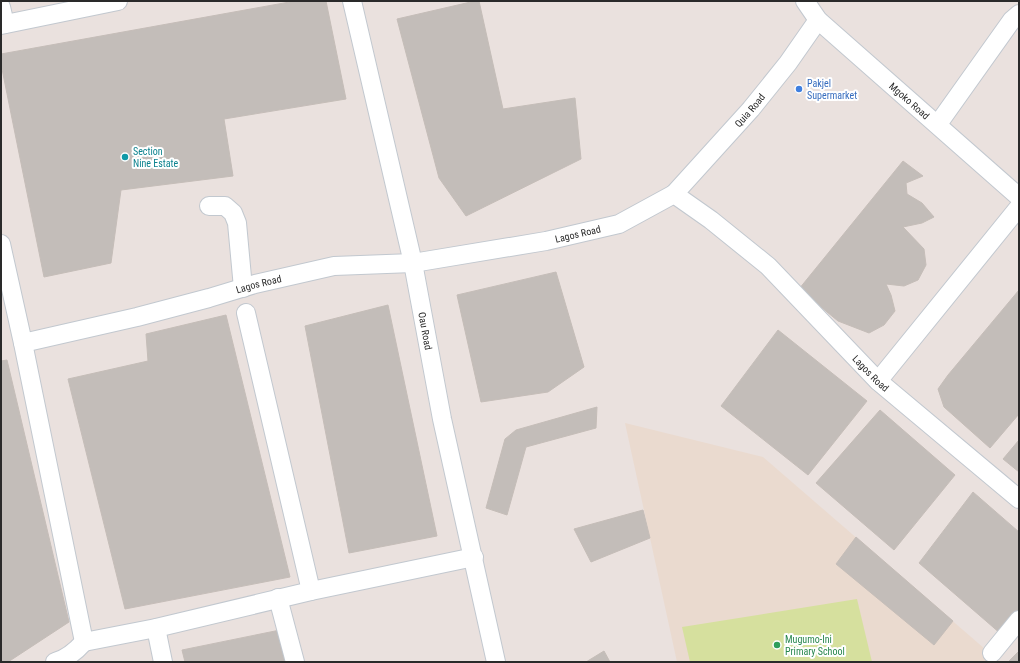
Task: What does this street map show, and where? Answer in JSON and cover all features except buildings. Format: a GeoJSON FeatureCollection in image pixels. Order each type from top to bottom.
{"type":"FeatureCollection","features":[{"type":"Feature","properties":{"kind":"street"},"geometry":{"type":"LineString","coordinates":[[1,7],[3,25],[118,1]]}},
{"type":"Feature","properties":{"kind":"street","name":"Mgoko Road"},"geometry":{"type":"LineString","coordinates":[[805,1],[818,20],[1019,196]]}},
{"type":"Feature","properties":{"kind":"street","name":"Oau Road"},"geometry":{"type":"LineString","coordinates":[[358,2],[413,263],[442,419],[474,557],[496,662]]}},
{"type":"Feature","properties":{"kind":"street"},"geometry":{"type":"LineString","coordinates":[[938,124],[1012,20],[1019,14]]}},
{"type":"Feature","properties":{"kind":"street","name":"Quia Road"},"geometry":{"type":"LineString","coordinates":[[674,194],[751,109],[788,63],[818,20]]}},
{"type":"Feature","properties":{"kind":"street","name":"Lagos Road"},"geometry":{"type":"LineString","coordinates":[[23,343],[143,315],[294,274],[334,266],[413,263],[546,241],[619,224],[674,194],[711,220],[768,266],[878,381],[1019,499]]}},
{"type":"Feature","properties":{"kind":"street"},"geometry":{"type":"LineString","coordinates":[[209,206],[225,206],[233,213],[237,223],[243,288]]}},
{"type":"Feature","properties":{"kind":"street"},"geometry":{"type":"LineString","coordinates":[[878,381],[1019,207]]}},
{"type":"Feature","properties":{"kind":"street"},"geometry":{"type":"LineString","coordinates":[[1,244],[23,343],[84,642]]}},
{"type":"Feature","properties":{"kind":"street"},"geometry":{"type":"LineString","coordinates":[[246,313],[311,591]]}},
{"type":"Feature","properties":{"kind":"street"},"geometry":{"type":"LineString","coordinates":[[55,662],[62,660],[74,652],[84,642],[156,628],[278,598],[474,557]]}},
{"type":"Feature","properties":{"kind":"street"},"geometry":{"type":"LineString","coordinates":[[278,598],[295,662]]}},
{"type":"Feature","properties":{"kind":"street"},"geometry":{"type":"LineString","coordinates":[[992,653],[1019,620]]}},
{"type":"Feature","properties":{"kind":"street"},"geometry":{"type":"LineString","coordinates":[[156,628],[163,662]]}},
{"type":"Feature","properties":{"kind":"shaded area","name":"Mugumo-Ini Primary School"},"geometry":{"type":"Polygon","coordinates":[[[625,423],[763,457],[1000,662],[677,662],[625,423]]]}},
{"type":"Feature","properties":{"kind":"green space","name":"Mugumo-Ini Primary School"},"geometry":{"type":"Polygon","coordinates":[[[857,599],[872,662],[690,662],[682,627],[857,599]]]}},
{"type":"Feature","properties":{"kind":"place","name":"Pakjel Supermarket"},"geometry":{"type":"Point","coordinates":[799,89]}},
{"type":"Feature","properties":{"kind":"place","name":"Section Nine Estate"},"geometry":{"type":"Point","coordinates":[125,157]}},
{"type":"Feature","properties":{"kind":"place","name":"Mugumo-Ini Primary School"},"geometry":{"type":"Point","coordinates":[777,645]}}]}
